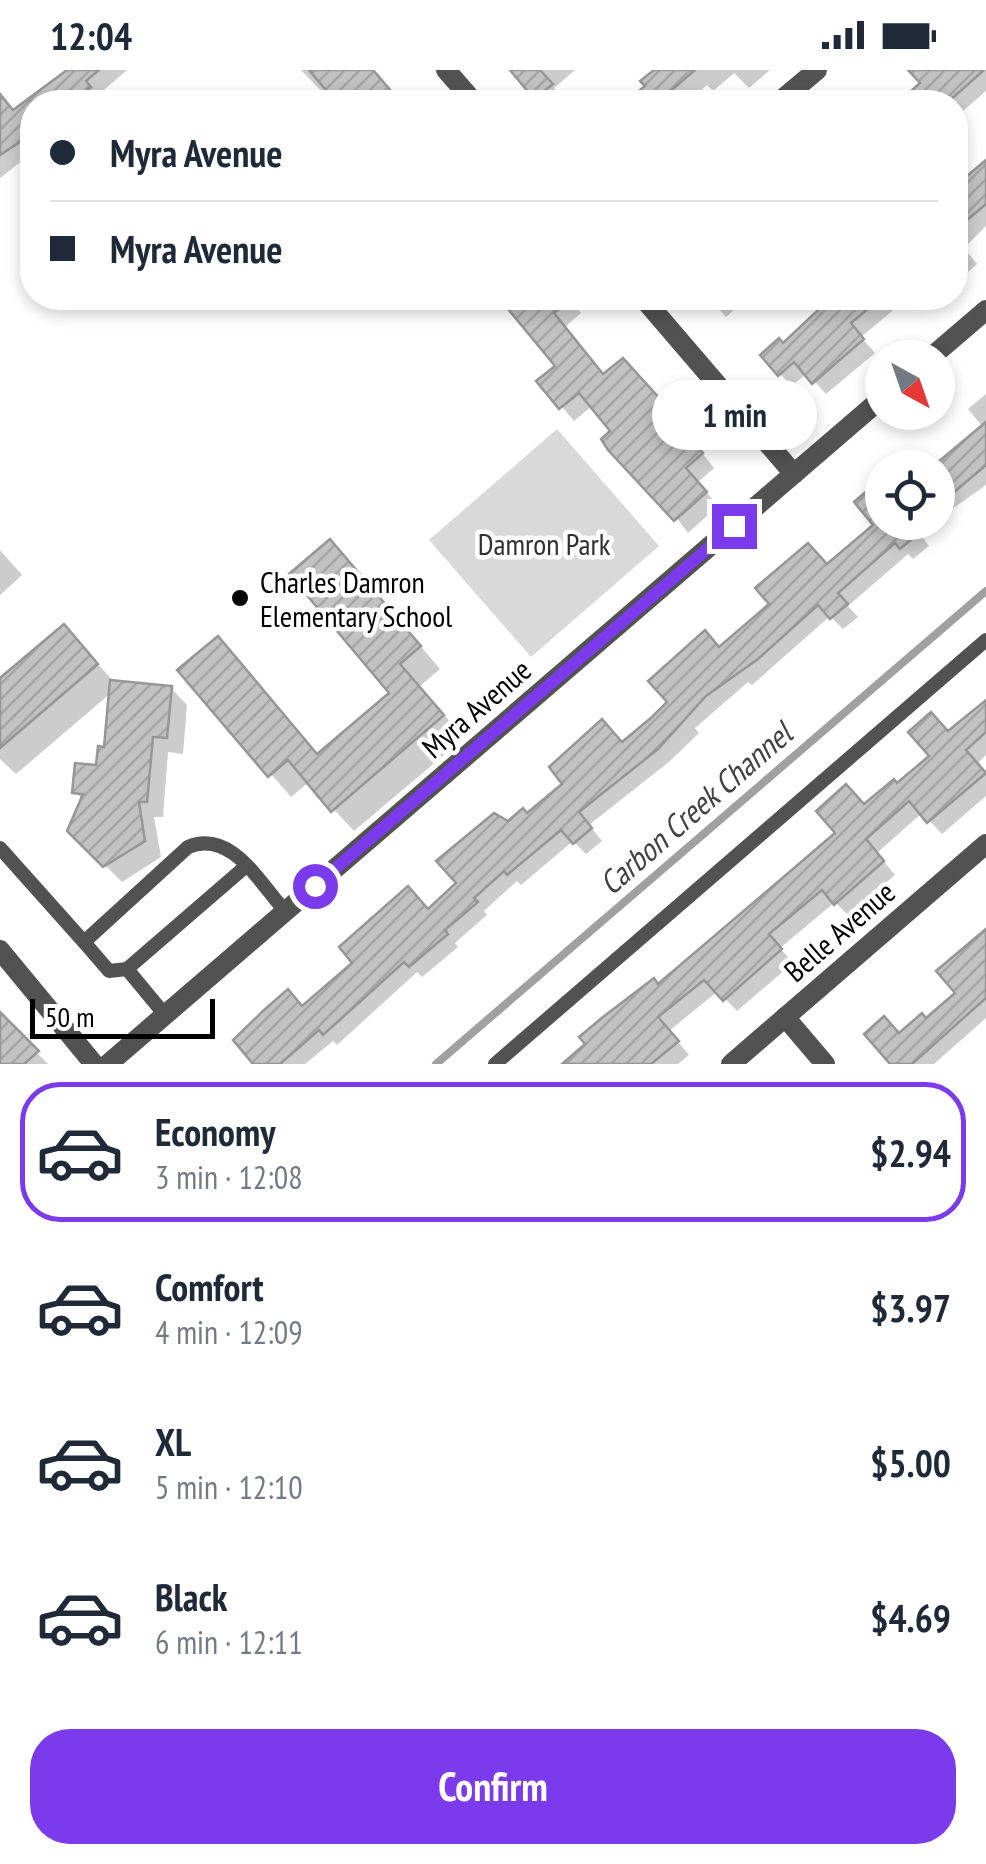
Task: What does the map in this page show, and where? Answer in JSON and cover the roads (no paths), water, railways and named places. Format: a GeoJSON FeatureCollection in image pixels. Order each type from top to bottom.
{"type":"FeatureCollection","features":[{"type":"Feature","properties":{"kind":"street"},"geometry":{"type":"LineString","coordinates":[[446,70],[464,90]]}},
{"type":"Feature","properties":{"kind":"street"},"geometry":{"type":"LineString","coordinates":[[794,90],[817,70]]}},
{"type":"Feature","properties":{"kind":"street"},"geometry":{"type":"LineString","coordinates":[[653,310],[794,474]]}},
{"type":"Feature","properties":{"kind":"street"},"geometry":{"type":"LineString","coordinates":[[951,340],[986,310]]}},
{"type":"Feature","properties":{"kind":"street","name":"Myra Avenue"},"geometry":{"type":"LineString","coordinates":[[108,1064],[865,413]]}},
{"type":"Feature","properties":{"kind":"street","name":"Belle Avenue"},"geometry":{"type":"LineString","coordinates":[[731,1064],[986,844]]}},
{"type":"Feature","properties":{"kind":"street"},"geometry":{"type":"LineString","coordinates":[[0,950],[94,1064]]}},
{"type":"Feature","properties":{"kind":"street"},"geometry":{"type":"LineString","coordinates":[[785,1017],[825,1064]]}},
{"type":"Feature","properties":{"kind":"lane"},"geometry":{"type":"LineString","coordinates":[[495,1064],[986,640]]}},
{"type":"Feature","properties":{"kind":"lane"},"geometry":{"type":"LineString","coordinates":[[84,942],[188,847],[205,840],[225,844],[285,912]]}},
{"type":"Feature","properties":{"kind":"lane"},"geometry":{"type":"LineString","coordinates":[[0,848],[109,971],[127,969],[245,867]]}},
{"type":"Feature","properties":{"kind":"lane"},"geometry":{"type":"LineString","coordinates":[[127,969],[165,1015]]}},
{"type":"Feature","properties":{"kind":"waterway","name":"Carbon Creek Channel"},"geometry":{"type":"LineString","coordinates":[[436,1064],[986,591]]}},
{"type":"Feature","properties":{"kind":"place","name":"Charles Damron Elementary School"},"geometry":{"type":"Point","coordinates":[240,598]}},
{"type":"Feature","properties":{"kind":"park label","name":"Damron Park"},"geometry":{"type":"Point","coordinates":[544,543]}}]}
